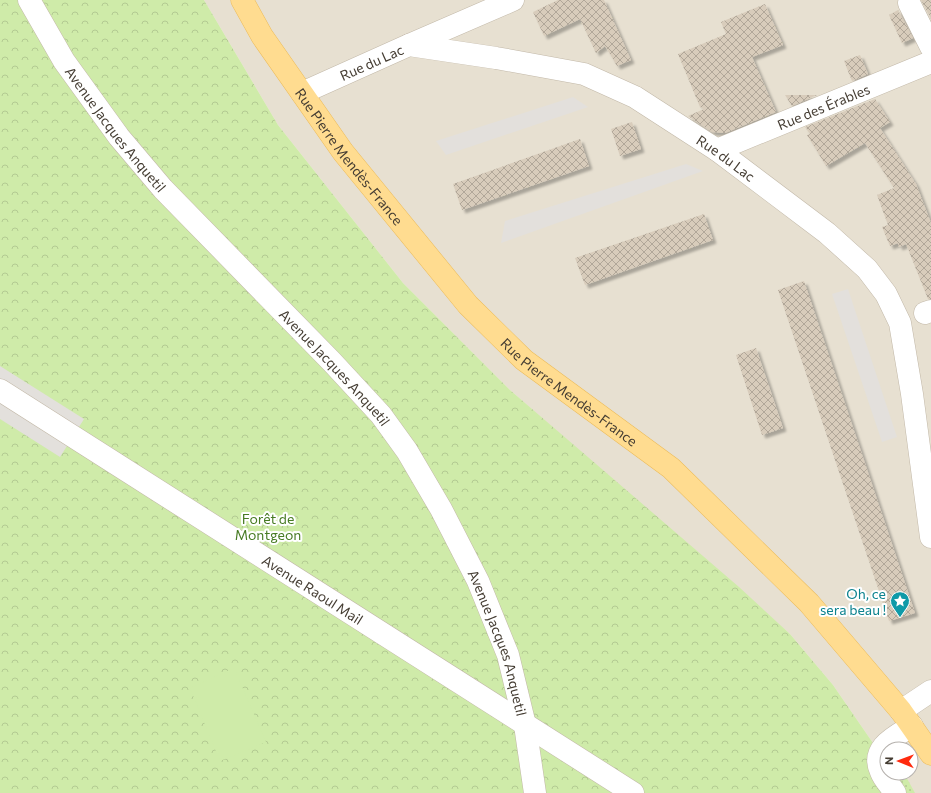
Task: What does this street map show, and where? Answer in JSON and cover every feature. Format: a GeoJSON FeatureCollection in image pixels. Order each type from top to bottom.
{"type":"FeatureCollection","features":[{"type":"Feature","properties":{"kind":"main road","name":"Rue Pierre Mendès-France"},"geometry":{"type":"LineString","coordinates":[[242,0],[262,36],[343,152],[468,305],[524,360],[670,468],[809,603],[906,719],[931,754]]}},
{"type":"Feature","properties":{"kind":"street","name":"Avenue Jacques Anquetil"},"geometry":{"type":"LineString","coordinates":[[29,0],[64,61],[119,137],[163,189],[332,362],[381,415],[407,451],[441,509],[478,581],[508,655],[525,725],[535,793]]}},
{"type":"Feature","properties":{"kind":"street"},"geometry":{"type":"LineString","coordinates":[[409,45],[514,0]]}},
{"type":"Feature","properties":{"kind":"street"},"geometry":{"type":"LineString","coordinates":[[910,3],[931,47]]}},
{"type":"Feature","properties":{"kind":"street","name":"Rue du Lac"},"geometry":{"type":"LineString","coordinates":[[302,93],[409,45],[496,58],[584,74],[635,97],[717,150],[827,233],[867,269],[886,294],[900,323],[912,394],[931,537]]}},
{"type":"Feature","properties":{"kind":"street","name":"Rue des Érables"},"geometry":{"type":"LineString","coordinates":[[717,150],[931,62]]}},
{"type":"Feature","properties":{"kind":"street","name":"Avenue Raoul Mail"},"geometry":{"type":"LineString","coordinates":[[0,390],[633,793]]}},
{"type":"Feature","properties":{"kind":"street"},"geometry":{"type":"LineString","coordinates":[[895,793],[881,773],[878,763],[878,753],[931,691]]}},
{"type":"Feature","properties":{"kind":"shaded area"},"geometry":{"type":"Polygon","coordinates":[[[204,0],[931,0],[931,793],[882,793],[883,781],[919,781],[919,741],[879,741],[879,752],[833,685],[790,634],[510,390],[403,283],[278,125],[204,0]]]}},
{"type":"Feature","properties":{"kind":"shaded area"},"geometry":{"type":"Polygon","coordinates":[[[573,97],[588,107],[446,155],[436,141],[573,97]]]}},
{"type":"Feature","properties":{"kind":"shaded area"},"geometry":{"type":"Polygon","coordinates":[[[686,164],[703,171],[501,243],[505,221],[686,164]]]}},
{"type":"Feature","properties":{"kind":"shaded area"},"geometry":{"type":"Polygon","coordinates":[[[848,289],[897,437],[882,442],[832,294],[848,289]]]}},
{"type":"Feature","properties":{"kind":"shaded area"},"geometry":{"type":"Polygon","coordinates":[[[0,366],[84,419],[60,457],[0,419],[0,366]]]}},
{"type":"Feature","properties":{"kind":"green space","name":"Forêt de Montgeon"},"geometry":{"type":"Polygon","coordinates":[[[0,0],[204,0],[278,125],[403,283],[510,390],[739,587],[790,634],[833,685],[879,752],[879,781],[883,781],[882,793],[0,793],[0,0]]]}},
{"type":"Feature","properties":{"kind":"green space"},"geometry":{"type":"Polygon","coordinates":[[[234,668],[266,742],[220,761],[190,688],[234,668]]]}},
{"type":"Feature","properties":{"kind":"green space"},"geometry":{"type":"Polygon","coordinates":[[[895,781],[908,781],[915,793],[905,793],[895,781]]]}},
{"type":"Feature","properties":{"kind":"building"},"geometry":{"type":"Polygon","coordinates":[[[558,0],[604,0],[631,60],[617,66],[605,46],[596,53],[580,19],[544,36],[533,12],[558,0]]]}},
{"type":"Feature","properties":{"kind":"building"},"geometry":{"type":"Polygon","coordinates":[[[921,0],[931,0],[931,19],[921,0]]]}},
{"type":"Feature","properties":{"kind":"building"},"geometry":{"type":"Polygon","coordinates":[[[765,4],[783,45],[752,57],[776,112],[725,133],[712,132],[688,116],[704,109],[700,107],[678,54],[726,34],[721,22],[765,4]]]}},
{"type":"Feature","properties":{"kind":"building"},"geometry":{"type":"Polygon","coordinates":[[[898,10],[913,38],[902,43],[889,15],[898,10]]]}},
{"type":"Feature","properties":{"kind":"building"},"geometry":{"type":"Polygon","coordinates":[[[860,55],[868,74],[852,81],[844,61],[860,55]]]}},
{"type":"Feature","properties":{"kind":"building"},"geometry":{"type":"Polygon","coordinates":[[[785,95],[817,95],[792,106],[785,95]]]}},
{"type":"Feature","properties":{"kind":"building"},"geometry":{"type":"Polygon","coordinates":[[[875,99],[890,122],[880,128],[916,184],[931,223],[931,299],[928,299],[906,244],[899,247],[898,243],[890,246],[882,227],[888,225],[877,195],[894,188],[865,143],[826,166],[807,135],[810,134],[805,127],[875,99]]]}},
{"type":"Feature","properties":{"kind":"building"},"geometry":{"type":"Polygon","coordinates":[[[632,122],[641,149],[620,156],[611,129],[632,122]]]}},
{"type":"Feature","properties":{"kind":"building"},"geometry":{"type":"Polygon","coordinates":[[[580,139],[589,166],[462,210],[453,184],[580,139]]]}},
{"type":"Feature","properties":{"kind":"building"},"geometry":{"type":"Polygon","coordinates":[[[704,214],[713,240],[585,285],[575,258],[704,214]]]}},
{"type":"Feature","properties":{"kind":"building"},"geometry":{"type":"Polygon","coordinates":[[[804,281],[915,613],[889,621],[778,290],[804,281]]]}},
{"type":"Feature","properties":{"kind":"building"},"geometry":{"type":"Polygon","coordinates":[[[756,348],[783,428],[762,435],[736,355],[756,348]]]}},
{"type":"Feature","properties":{"kind":"place","name":"Oh, ce sera beau !"},"geometry":{"type":"Point","coordinates":[900,618]}}]}
